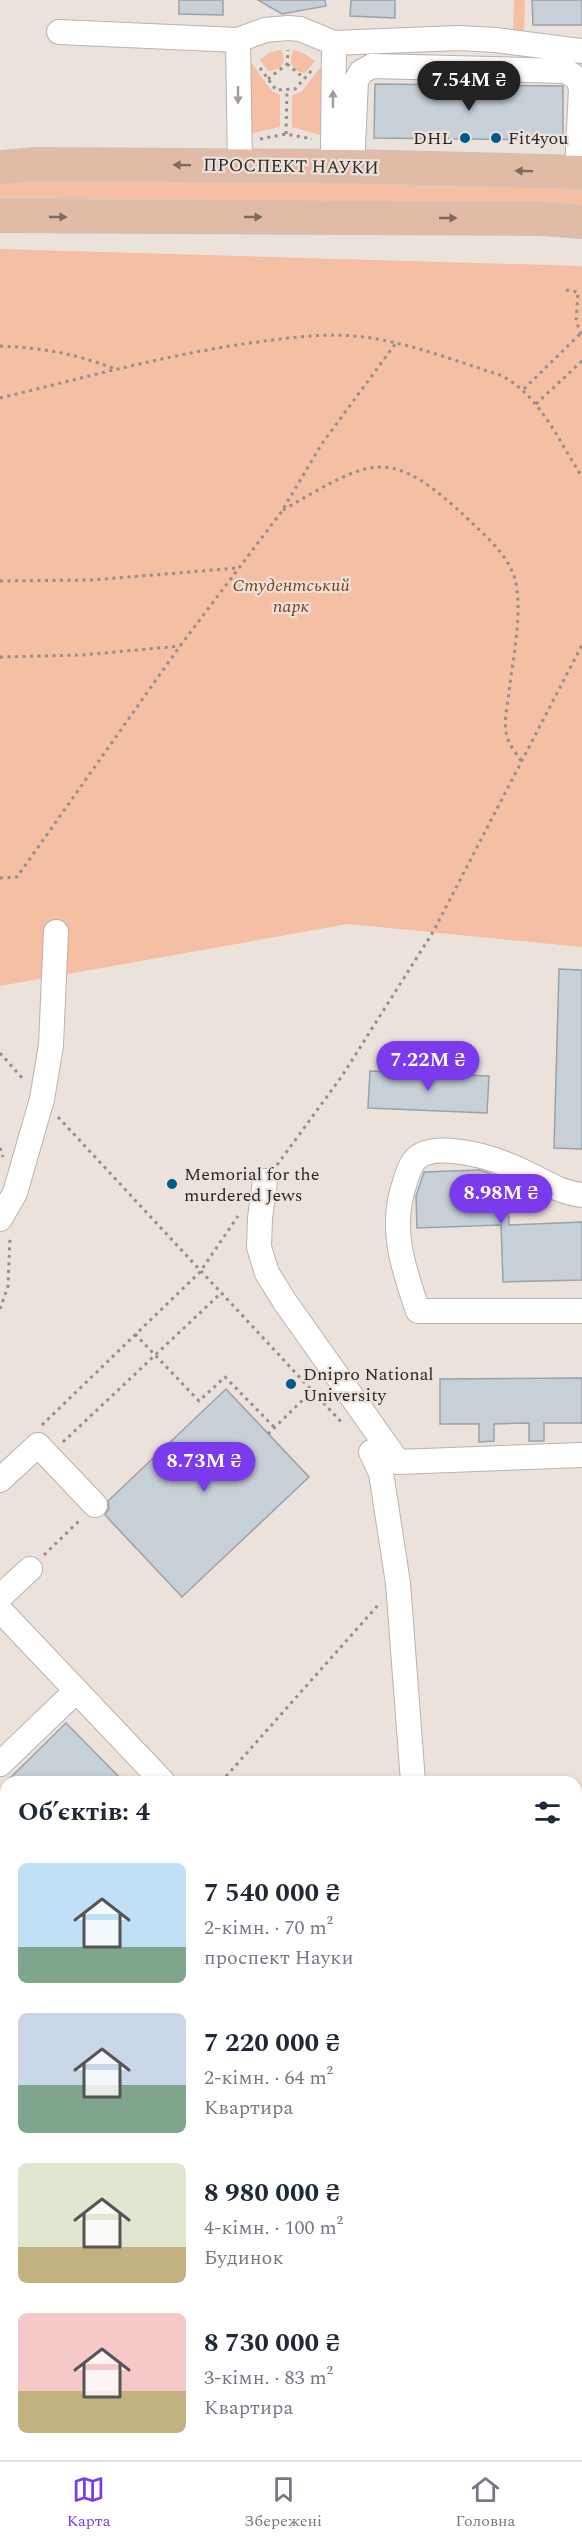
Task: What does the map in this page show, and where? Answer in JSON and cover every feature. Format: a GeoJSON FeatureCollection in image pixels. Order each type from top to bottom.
{"type":"FeatureCollection","features":[{"type":"Feature","properties":{"kind":"main road","name":"ПРОСПЕКТ НАУКИ"},"geometry":{"type":"LineString","coordinates":[[0,167],[36,164],[580,172]]}},
{"type":"Feature","properties":{"kind":"main road"},"geometry":{"type":"LineString","coordinates":[[0,216],[544,219],[582,222]]}},
{"type":"Feature","properties":{"kind":"lane"},"geometry":{"type":"LineString","coordinates":[[59,32],[238,40],[265,30],[288,28],[300,29],[334,43],[458,38],[496,40],[582,51]]}},
{"type":"Feature","properties":{"kind":"lane"},"geometry":{"type":"LineString","coordinates":[[238,40],[240,166]]}},
{"type":"Feature","properties":{"kind":"lane"},"geometry":{"type":"LineString","coordinates":[[334,43],[333,148],[344,167]]}},
{"type":"Feature","properties":{"kind":"lane"},"geometry":{"type":"LineString","coordinates":[[344,167],[356,81],[361,72],[372,66],[566,71],[578,79],[581,89],[580,172]]}},
{"type":"Feature","properties":{"kind":"lane"},"geometry":{"type":"LineString","coordinates":[[5,1212],[42,1100],[51,1045],[56,932]]}},
{"type":"Feature","properties":{"kind":"lane"},"geometry":{"type":"LineString","coordinates":[[582,1195],[557,1189],[507,1164],[485,1157],[441,1150],[425,1153],[415,1159],[399,1200],[398,1238],[401,1262],[418,1311],[582,1311]]}},
{"type":"Feature","properties":{"kind":"lane"},"geometry":{"type":"LineString","coordinates":[[265,1181],[259,1247],[267,1273],[398,1462],[582,1455]]}},
{"type":"Feature","properties":{"kind":"lane"},"geometry":{"type":"LineString","coordinates":[[2,1474],[44,1450],[95,1505]]}},
{"type":"Feature","properties":{"kind":"lane"},"geometry":{"type":"LineString","coordinates":[[370,1452],[381,1473],[398,1582],[413,1776]]}},
{"type":"Feature","properties":{"kind":"lane"},"geometry":{"type":"LineString","coordinates":[[0,1597],[30,1569]]}},
{"type":"Feature","properties":{"kind":"lane"},"geometry":{"type":"LineString","coordinates":[[0,1610],[157,1776]]}},
{"type":"Feature","properties":{"kind":"lane"},"geometry":{"type":"LineString","coordinates":[[0,1764],[76,1691]]}},
{"type":"Feature","properties":{"kind":"path"},"geometry":{"type":"LineString","coordinates":[[238,40],[276,90],[295,89]]}},
{"type":"Feature","properties":{"kind":"path"},"geometry":{"type":"LineString","coordinates":[[268,79],[287,64],[304,79]]}},
{"type":"Feature","properties":{"kind":"path"},"geometry":{"type":"LineString","coordinates":[[286,90],[286,134]]}},
{"type":"Feature","properties":{"kind":"path"},"geometry":{"type":"LineString","coordinates":[[523,390],[581,335],[576,321],[578,292],[566,290]]}},
{"type":"Feature","properties":{"kind":"path"},"geometry":{"type":"LineString","coordinates":[[0,398],[115,368],[188,352],[325,335],[363,337],[396,343],[500,375],[523,390],[536,404],[582,477]]}},
{"type":"Feature","properties":{"kind":"path"},"geometry":{"type":"LineString","coordinates":[[0,878],[17,877],[180,646],[282,511],[321,445],[396,343]]}},
{"type":"Feature","properties":{"kind":"path"},"geometry":{"type":"LineString","coordinates":[[0,346],[42,348],[78,355],[115,368]]}},
{"type":"Feature","properties":{"kind":"path"},"geometry":{"type":"LineString","coordinates":[[536,404],[582,361]]}},
{"type":"Feature","properties":{"kind":"path"},"geometry":{"type":"LineString","coordinates":[[282,511],[347,474],[362,469],[391,467],[411,474],[430,486],[482,533],[509,564],[516,582],[518,619],[505,720],[508,742],[522,761]]}},
{"type":"Feature","properties":{"kind":"path"},"geometry":{"type":"LineString","coordinates":[[0,581],[92,580],[238,568]]}},
{"type":"Feature","properties":{"kind":"path"},"geometry":{"type":"LineString","coordinates":[[265,1181],[342,1076],[433,932],[582,645]]}},
{"type":"Feature","properties":{"kind":"path"},"geometry":{"type":"LineString","coordinates":[[0,657],[82,655],[180,646]]}},
{"type":"Feature","properties":{"kind":"path"},"geometry":{"type":"LineString","coordinates":[[0,1053],[200,1272],[370,1452]]}},
{"type":"Feature","properties":{"kind":"path"},"geometry":{"type":"LineString","coordinates":[[220,1293],[155,1354],[44,1450],[32,1434],[200,1272],[243,1209]]}},
{"type":"Feature","properties":{"kind":"path"},"geometry":{"type":"LineString","coordinates":[[0,1309],[8,1286],[5,1212]]}},
{"type":"Feature","properties":{"kind":"path"},"geometry":{"type":"LineString","coordinates":[[135,1334],[199,1401],[225,1377],[275,1428]]}},
{"type":"Feature","properties":{"kind":"path"},"geometry":{"type":"LineString","coordinates":[[268,1434],[312,1391]]}},
{"type":"Feature","properties":{"kind":"path"},"geometry":{"type":"LineString","coordinates":[[30,1569],[76,1523]]}},
{"type":"Feature","properties":{"kind":"path"},"geometry":{"type":"LineString","coordinates":[[226,1776],[398,1582]]}},
{"type":"Feature","properties":{"kind":"green space"},"geometry":{"type":"Polygon","coordinates":[[[514,0],[525,0],[524,31],[513,30],[514,0]]]}},
{"type":"Feature","properties":{"kind":"green space"},"geometry":{"type":"Polygon","coordinates":[[[281,50],[284,58],[282,65],[273,71],[268,71],[260,60],[270,52],[281,50]]]}},
{"type":"Feature","properties":{"kind":"green space"},"geometry":{"type":"Polygon","coordinates":[[[294,50],[315,61],[305,73],[297,71],[292,65],[291,58],[294,50]]]}},
{"type":"Feature","properties":{"kind":"green space"},"geometry":{"type":"Polygon","coordinates":[[[250,61],[272,91],[280,95],[280,127],[244,135],[250,61]]]}},
{"type":"Feature","properties":{"kind":"green space"},"geometry":{"type":"Polygon","coordinates":[[[323,64],[327,137],[292,127],[292,95],[301,92],[323,64]]]}},
{"type":"Feature","properties":{"kind":"green space"},"geometry":{"type":"Polygon","coordinates":[[[0,177],[582,184],[582,215],[0,207],[0,177]]]}},
{"type":"Feature","properties":{"kind":"green space","name":"Студентський парк"},"geometry":{"type":"Polygon","coordinates":[[[0,249],[582,266],[582,947],[348,924],[0,986],[0,249]]]}},
{"type":"Feature","properties":{"kind":"building"},"geometry":{"type":"Polygon","coordinates":[[[179,0],[223,0],[223,15],[179,14],[179,0]]]}},
{"type":"Feature","properties":{"kind":"building"},"geometry":{"type":"Polygon","coordinates":[[[258,0],[325,0],[326,6],[282,14],[258,0]]]}},
{"type":"Feature","properties":{"kind":"building"},"geometry":{"type":"Polygon","coordinates":[[[351,0],[395,0],[395,18],[350,16],[351,0]]]}},
{"type":"Feature","properties":{"kind":"building"},"geometry":{"type":"Polygon","coordinates":[[[532,0],[582,0],[582,25],[533,25],[532,0]]]}},
{"type":"Feature","properties":{"kind":"building"},"geometry":{"type":"Polygon","coordinates":[[[375,84],[563,86],[563,140],[374,138],[375,84]]]}},
{"type":"Feature","properties":{"kind":"building"},"geometry":{"type":"Polygon","coordinates":[[[559,969],[582,970],[582,1149],[554,1148],[559,969]]]}},
{"type":"Feature","properties":{"kind":"building"},"geometry":{"type":"Polygon","coordinates":[[[370,1071],[489,1076],[487,1113],[368,1108],[370,1071]]]}},
{"type":"Feature","properties":{"kind":"building"},"geometry":{"type":"Polygon","coordinates":[[[480,1170],[507,1180],[509,1225],[582,1222],[582,1280],[503,1282],[501,1225],[417,1228],[416,1196],[424,1172],[480,1170]]]}},
{"type":"Feature","properties":{"kind":"building"},"geometry":{"type":"Polygon","coordinates":[[[582,1378],[582,1423],[544,1423],[544,1441],[529,1441],[529,1423],[494,1424],[494,1441],[479,1442],[479,1424],[440,1424],[440,1379],[582,1378]]]}},
{"type":"Feature","properties":{"kind":"building"},"geometry":{"type":"Polygon","coordinates":[[[226,1389],[309,1477],[182,1597],[105,1515],[109,1508],[108,1501],[226,1389]]]}},
{"type":"Feature","properties":{"kind":"building"},"geometry":{"type":"Polygon","coordinates":[[[66,1723],[118,1776],[12,1776],[66,1723]]]}},
{"type":"Feature","properties":{"kind":"place","name":"DHL"},"geometry":{"type":"Point","coordinates":[465,138]}},
{"type":"Feature","properties":{"kind":"place","name":"Fit4you"},"geometry":{"type":"Point","coordinates":[496,138]}},
{"type":"Feature","properties":{"kind":"place","name":"Memorial for the murdered Jews"},"geometry":{"type":"Point","coordinates":[172,1184]}},
{"type":"Feature","properties":{"kind":"place","name":"Dnipro National University"},"geometry":{"type":"Point","coordinates":[291,1384]}}]}
